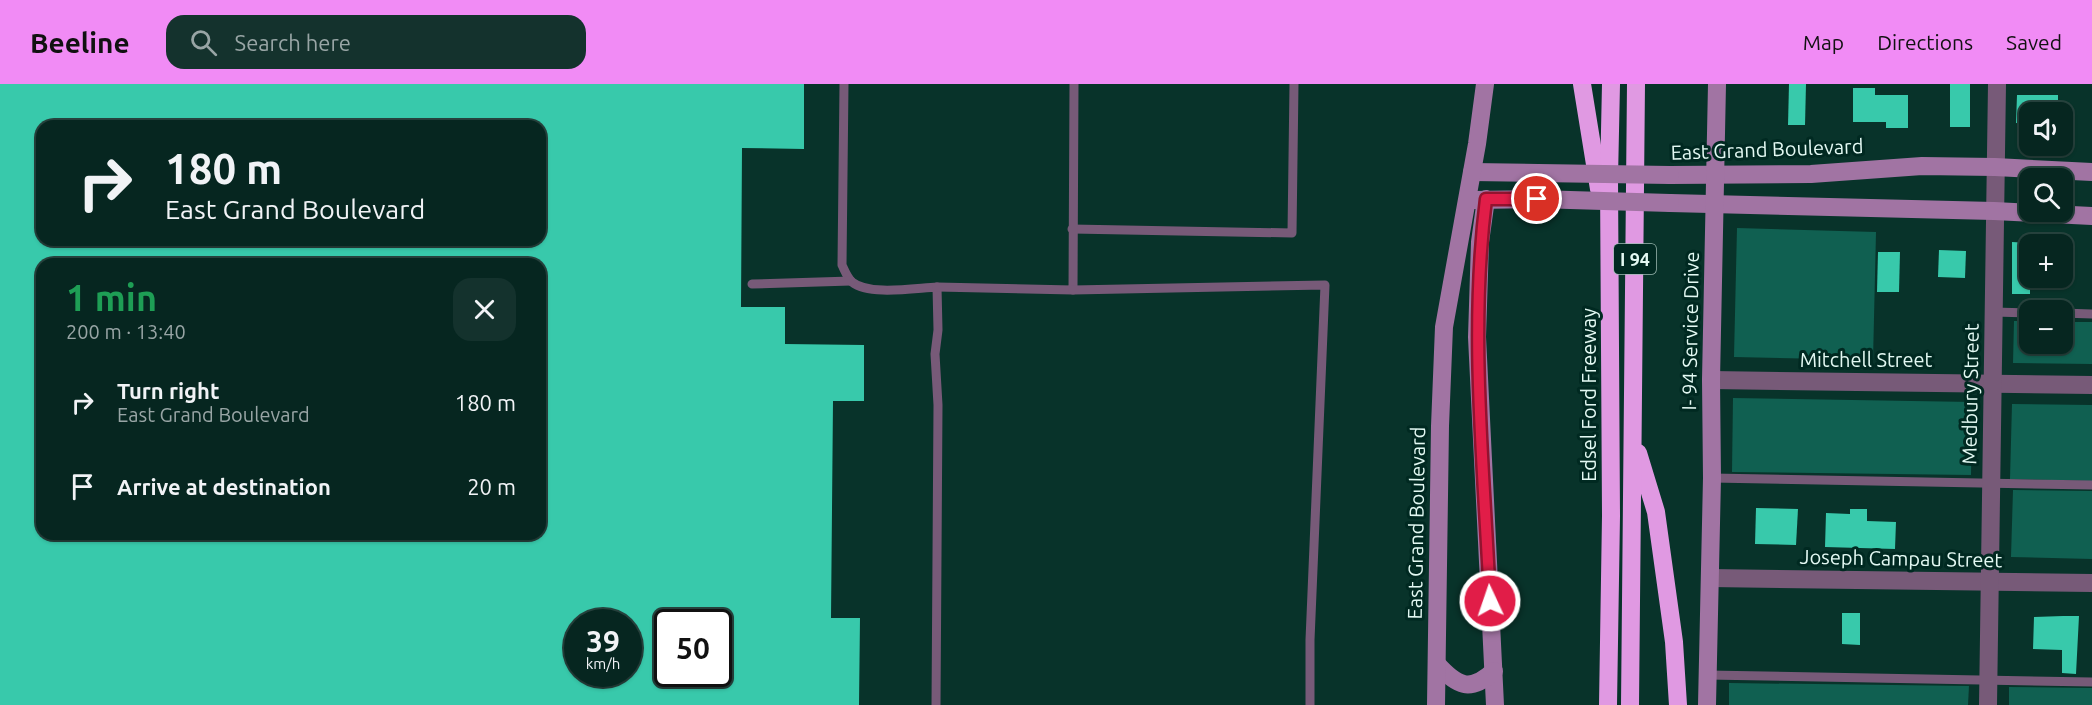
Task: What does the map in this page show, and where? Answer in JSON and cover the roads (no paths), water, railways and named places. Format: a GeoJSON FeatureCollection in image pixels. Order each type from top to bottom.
{"type":"FeatureCollection","features":[{"type":"Feature","properties":{"kind":"highway"},"geometry":{"type":"LineString","coordinates":[[1582,84],[1610,243]]}},
{"type":"Feature","properties":{"kind":"highway","name":"Edsel Ford Freeway"},"geometry":{"type":"LineString","coordinates":[[1608,705],[1611,516],[1611,84]]}},
{"type":"Feature","properties":{"kind":"highway","name":"I 94"},"geometry":{"type":"LineString","coordinates":[[1630,705],[1636,84]]}},
{"type":"Feature","properties":{"kind":"highway"},"geometry":{"type":"LineString","coordinates":[[1633,433],[1656,512],[1674,642],[1678,705]]}},
{"type":"Feature","properties":{"kind":"main road"},"geometry":{"type":"LineString","coordinates":[[1472,172],[1485,84]]}},
{"type":"Feature","properties":{"kind":"main road","name":"I- 94 Service Drive"},"geometry":{"type":"LineString","coordinates":[[1707,705],[1717,84]]}},
{"type":"Feature","properties":{"kind":"main road","name":"East Grand Boulevard"},"geometry":{"type":"LineString","coordinates":[[1436,705],[1442,348],[1447,302],[1472,172],[1670,176],[1811,174],[1922,166],[2092,172]]}},
{"type":"Feature","properties":{"kind":"main road"},"geometry":{"type":"LineString","coordinates":[[1486,199],[1480,253],[1477,338],[1495,705]]}},
{"type":"Feature","properties":{"kind":"main road"},"geometry":{"type":"LineString","coordinates":[[1466,200],[1537,199],[1714,203],[2092,216]]}},
{"type":"Feature","properties":{"kind":"main road"},"geometry":{"type":"LineString","coordinates":[[1437,664],[1455,681],[1470,685],[1485,679],[1494,671]]}},
{"type":"Feature","properties":{"kind":"street","name":"Medbury Street"},"geometry":{"type":"LineString","coordinates":[[1988,705],[1997,84]]}},
{"type":"Feature","properties":{"kind":"street","name":"Mitchell Street"},"geometry":{"type":"LineString","coordinates":[[1712,380],[2092,385]]}},
{"type":"Feature","properties":{"kind":"street","name":"Joseph Campau Street"},"geometry":{"type":"LineString","coordinates":[[1710,578],[2092,583]]}},
{"type":"Feature","properties":{"kind":"lane"},"geometry":{"type":"LineString","coordinates":[[844,84],[842,265],[850,280]]}},
{"type":"Feature","properties":{"kind":"lane"},"geometry":{"type":"LineString","coordinates":[[1073,290],[1074,84]]}},
{"type":"Feature","properties":{"kind":"lane"},"geometry":{"type":"LineString","coordinates":[[1072,230],[1292,233],[1294,84]]}},
{"type":"Feature","properties":{"kind":"lane"},"geometry":{"type":"LineString","coordinates":[[752,284],[850,280],[870,290],[937,287],[1073,290],[1325,285],[1310,640],[1310,705]]}},
{"type":"Feature","properties":{"kind":"lane"},"geometry":{"type":"LineString","coordinates":[[936,705],[938,405],[935,354],[938,330],[937,287]]}},
{"type":"Feature","properties":{"kind":"lane"},"geometry":{"type":"LineString","coordinates":[[1994,312],[2019,313]]}},
{"type":"Feature","properties":{"kind":"lane"},"geometry":{"type":"LineString","coordinates":[[2073,313],[2092,314]]}},
{"type":"Feature","properties":{"kind":"lane"},"geometry":{"type":"LineString","coordinates":[[1712,478],[2092,485]]}},
{"type":"Feature","properties":{"kind":"lane"},"geometry":{"type":"LineString","coordinates":[[1707,675],[2092,682]]}}]}
